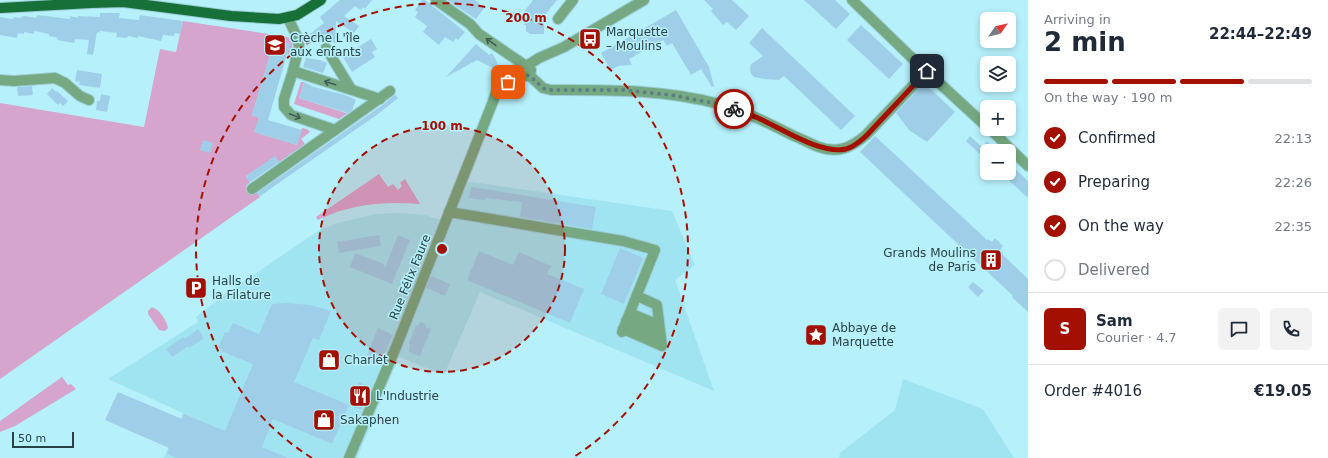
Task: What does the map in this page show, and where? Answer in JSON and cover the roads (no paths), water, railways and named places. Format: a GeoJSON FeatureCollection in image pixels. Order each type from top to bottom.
{"type":"FeatureCollection","features":[{"type":"Feature","properties":{"kind":"main road"},"geometry":{"type":"LineString","coordinates":[[0,8],[123,1],[161,3],[231,16],[289,21],[316,3],[325,0]]}},
{"type":"Feature","properties":{"kind":"street"},"geometry":{"type":"LineString","coordinates":[[436,0],[470,24],[481,35],[524,69],[543,88],[548,90],[624,90],[670,95],[720,104],[759,119],[820,148],[834,150],[846,149],[856,144],[866,136],[927,71]]}},
{"type":"Feature","properties":{"kind":"street"},"geometry":{"type":"LineString","coordinates":[[558,19],[573,0]]}},
{"type":"Feature","properties":{"kind":"street","name":"Rue Félix Faure"},"geometry":{"type":"LineString","coordinates":[[349,458],[393,354],[492,104],[506,84],[536,59],[564,47],[644,0]]}},
{"type":"Feature","properties":{"kind":"street"},"geometry":{"type":"LineString","coordinates":[[852,0],[980,120]]}},
{"type":"Feature","properties":{"kind":"street"},"geometry":{"type":"LineString","coordinates":[[289,21],[299,43],[293,71],[283,104],[286,111],[291,115],[335,130]]}},
{"type":"Feature","properties":{"kind":"street"},"geometry":{"type":"LineString","coordinates":[[326,48],[351,89]]}},
{"type":"Feature","properties":{"kind":"street"},"geometry":{"type":"LineString","coordinates":[[293,71],[380,98]]}},
{"type":"Feature","properties":{"kind":"street"},"geometry":{"type":"LineString","coordinates":[[0,80],[14,81],[55,78],[65,83],[80,96],[89,100]]}},
{"type":"Feature","properties":{"kind":"street"},"geometry":{"type":"LineString","coordinates":[[252,189],[390,91]]}},
{"type":"Feature","properties":{"kind":"street"},"geometry":{"type":"LineString","coordinates":[[997,136],[1028,166]]}},
{"type":"Feature","properties":{"kind":"street"},"geometry":{"type":"LineString","coordinates":[[449,212],[623,241],[655,250],[625,324]]}},
{"type":"Feature","properties":{"kind":"street"},"geometry":{"type":"LineString","coordinates":[[625,324],[662,346],[657,305],[637,296]]}},
{"type":"Feature","properties":{"kind":"street"},"geometry":{"type":"LineString","coordinates":[[625,324],[660,330]]}},
{"type":"Feature","properties":{"kind":"place","name":"Marquette – Moulins"},"geometry":{"type":"Point","coordinates":[590,39]}},
{"type":"Feature","properties":{"kind":"place","name":"Crèche L'île aux enfants"},"geometry":{"type":"Point","coordinates":[275,45]}},
{"type":"Feature","properties":{"kind":"place","name":"Grands Moulins de Paris"},"geometry":{"type":"Point","coordinates":[991,260]}},
{"type":"Feature","properties":{"kind":"place","name":"Halls de la Filature"},"geometry":{"type":"Point","coordinates":[196,288]}},
{"type":"Feature","properties":{"kind":"place","name":"Abbaye de Marquette"},"geometry":{"type":"Point","coordinates":[816,335]}},
{"type":"Feature","properties":{"kind":"place","name":"Charlet"},"geometry":{"type":"Point","coordinates":[329,360]}},
{"type":"Feature","properties":{"kind":"place","name":"L'Industrie"},"geometry":{"type":"Point","coordinates":[360,396]}},
{"type":"Feature","properties":{"kind":"place","name":"Sakaphen"},"geometry":{"type":"Point","coordinates":[324,420]}}]}
